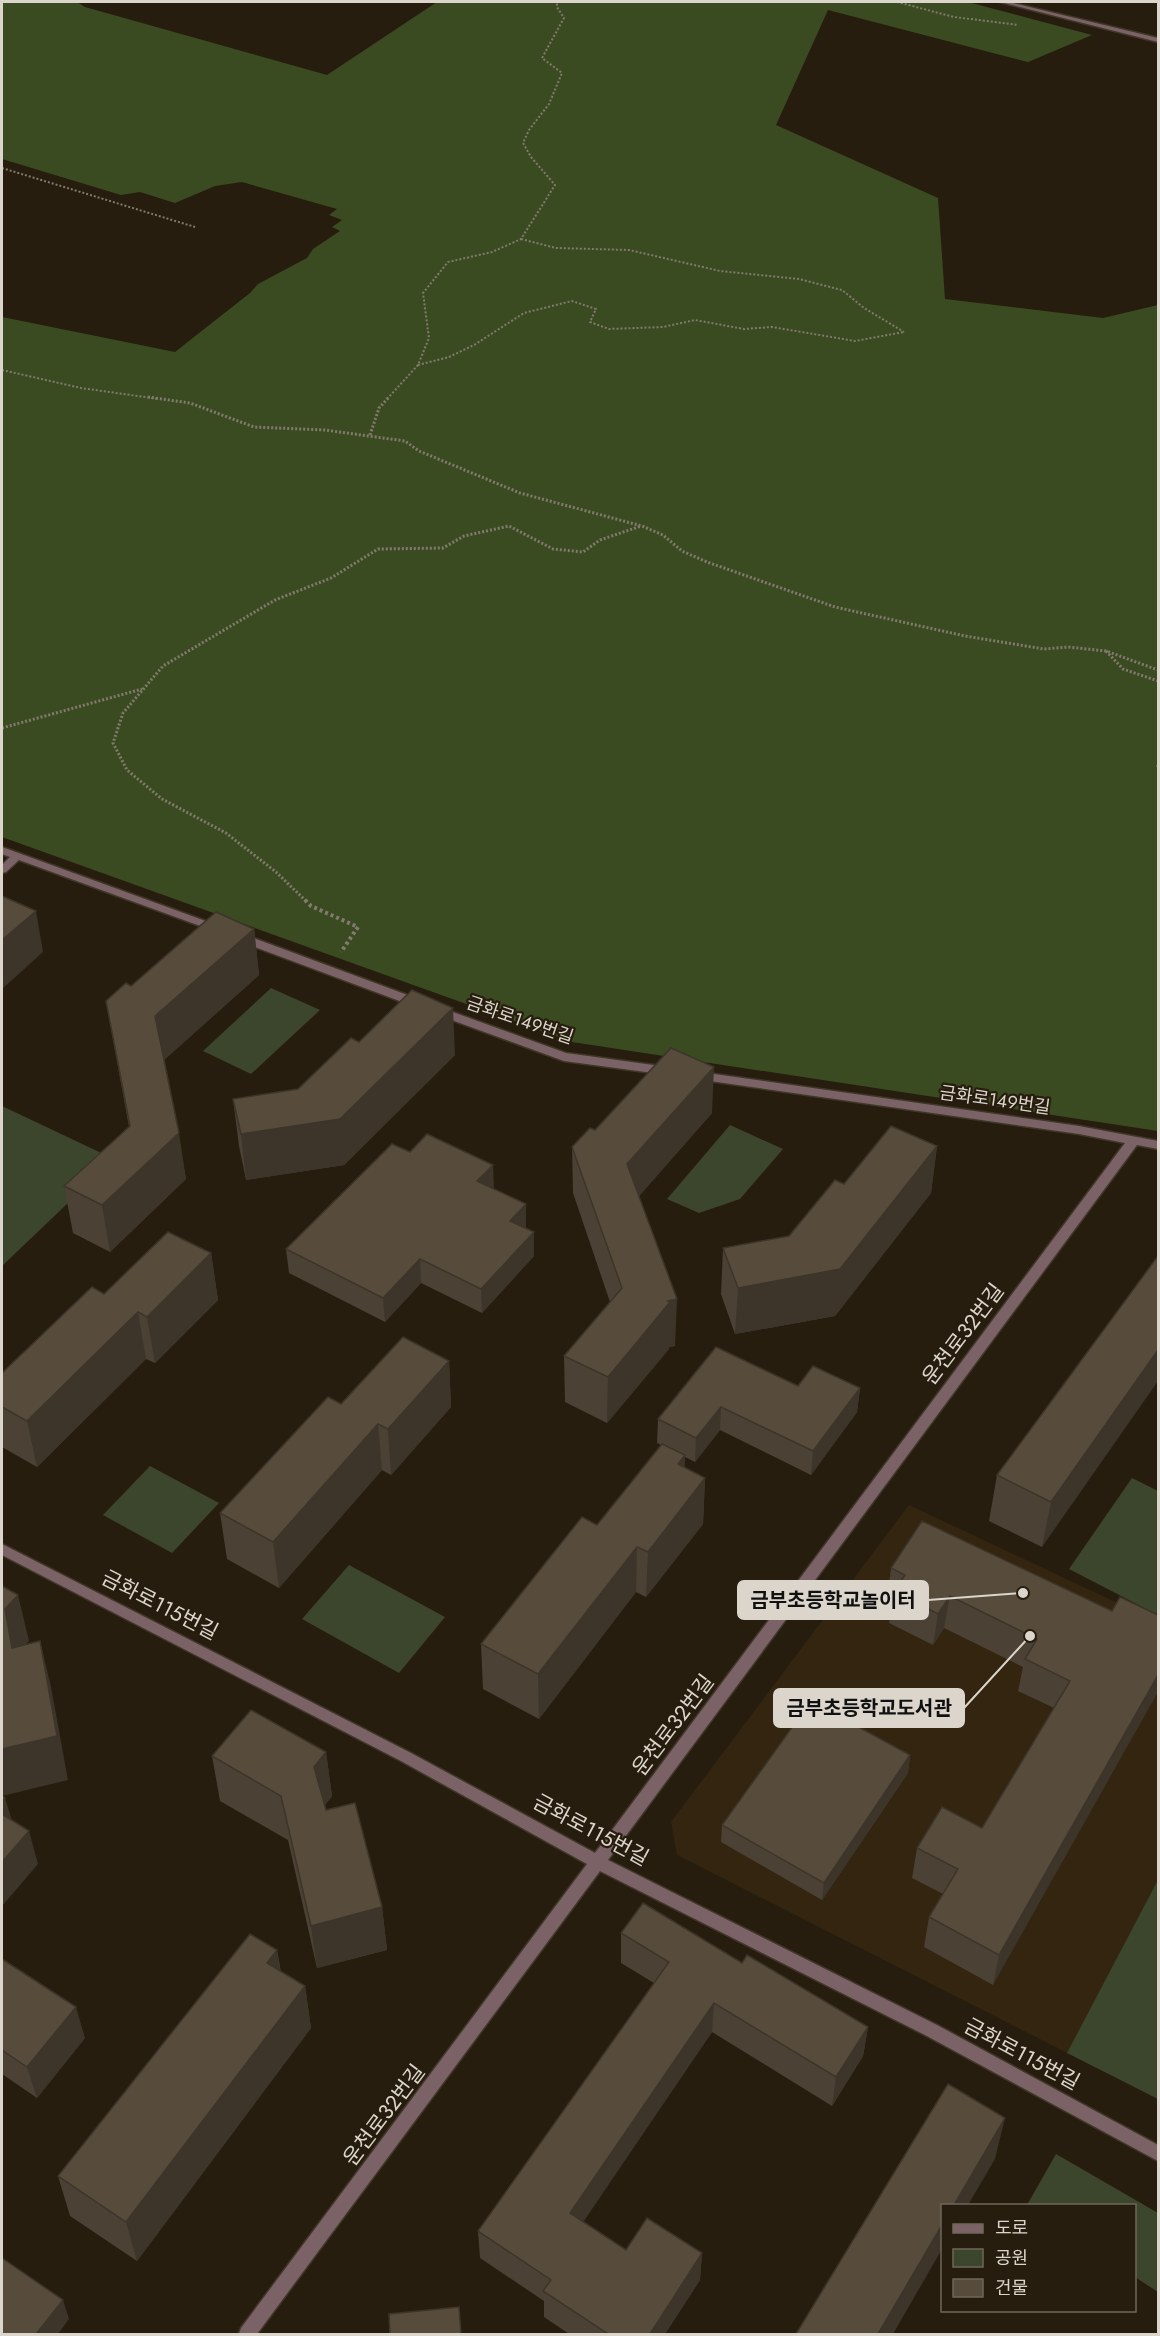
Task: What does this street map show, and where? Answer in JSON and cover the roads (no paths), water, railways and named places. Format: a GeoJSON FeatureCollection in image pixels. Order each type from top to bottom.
{"type":"FeatureCollection","features":[{"type":"Feature","properties":{"kind":"street"},"geometry":{"type":"LineString","coordinates":[[1003,2],[1158,40]]}},
{"type":"Feature","properties":{"kind":"street","name":"금화로149번길"},"geometry":{"type":"LineString","coordinates":[[2,850],[564,1056],[1079,1130],[1158,1145]]}},
{"type":"Feature","properties":{"kind":"street"},"geometry":{"type":"LineString","coordinates":[[2,870],[17,856]]}},
{"type":"Feature","properties":{"kind":"street","name":"운천로32번길"},"geometry":{"type":"LineString","coordinates":[[247,2334],[1134,1140]]}},
{"type":"Feature","properties":{"kind":"street","name":"금화로115번길"},"geometry":{"type":"LineString","coordinates":[[2,1549],[505,1809],[597,1862],[900,2014],[1158,2153]]}},
{"type":"Feature","properties":{"kind":"place","name":"금부초등학교놀이터"},"geometry":{"type":"Point","coordinates":[1023,1593]}},
{"type":"Feature","properties":{"kind":"place","name":"금부초등학교도서관"},"geometry":{"type":"Point","coordinates":[1030,1636]}}]}
